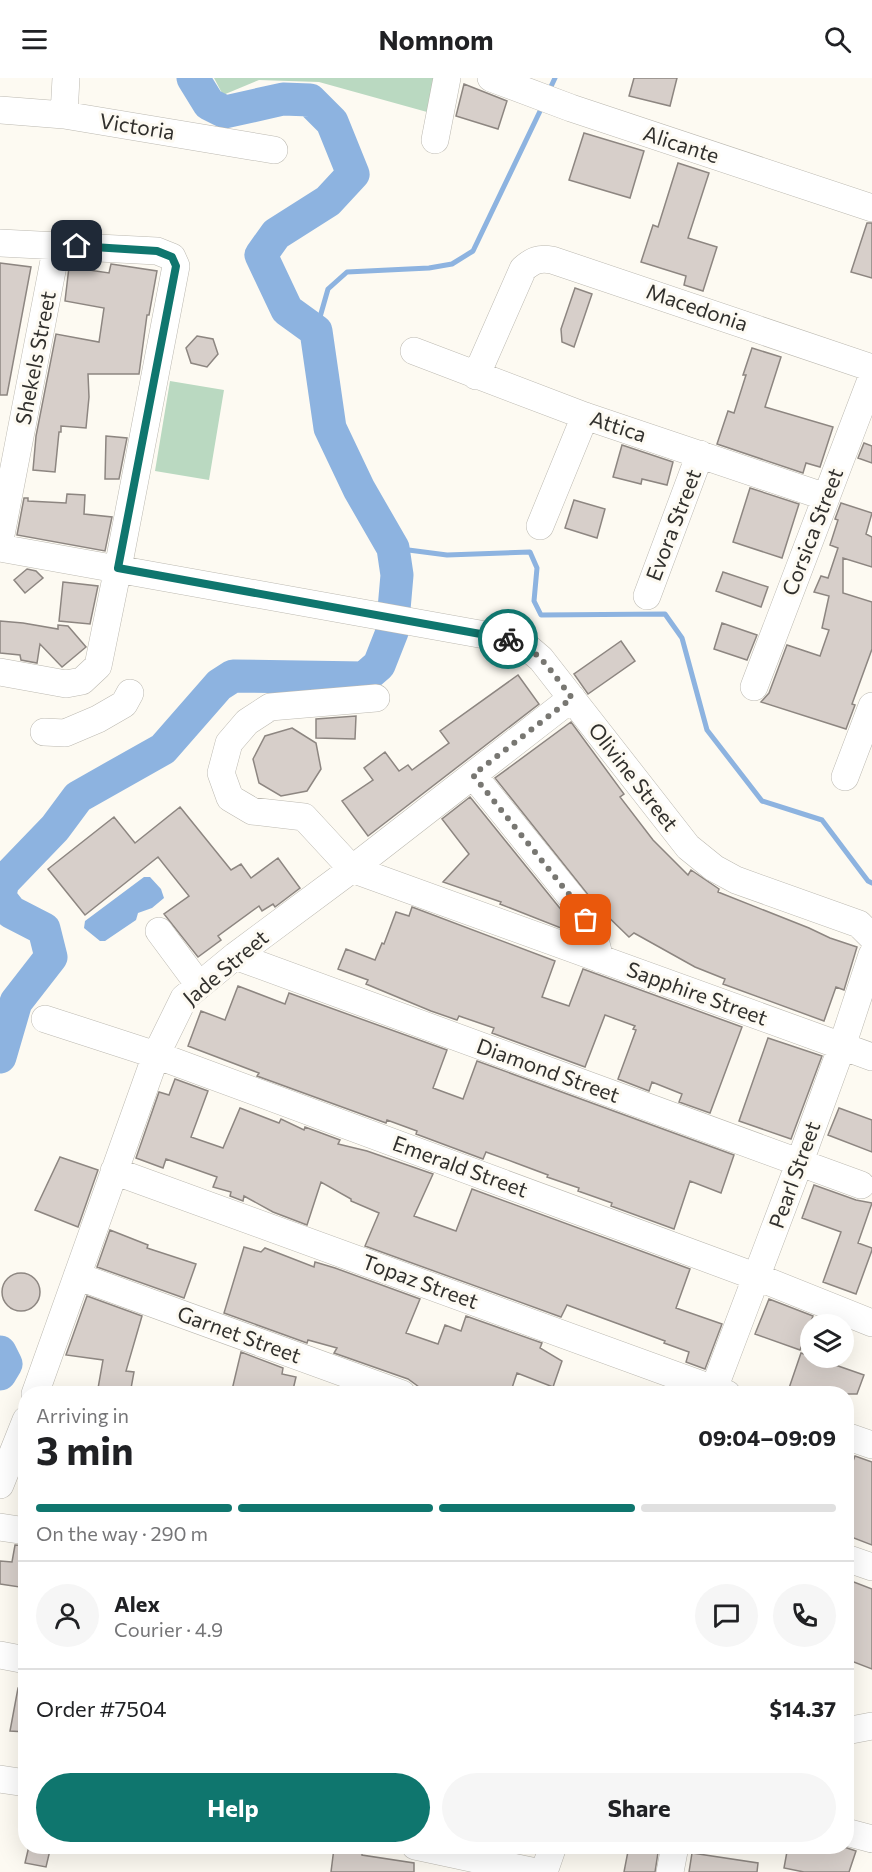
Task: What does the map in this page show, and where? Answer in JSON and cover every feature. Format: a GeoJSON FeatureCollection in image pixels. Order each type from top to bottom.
{"type":"FeatureCollection","features":[{"type":"Feature","properties":{"kind":"street"},"geometry":{"type":"LineString","coordinates":[[64,115],[66,78]]}},
{"type":"Feature","properties":{"kind":"street"},"geometry":{"type":"LineString","coordinates":[[435,140],[447,78]]}},
{"type":"Feature","properties":{"kind":"street","name":"Alicante"},"geometry":{"type":"LineString","coordinates":[[503,82],[571,108],[872,208]]}},
{"type":"Feature","properties":{"kind":"street","name":"Victoria"},"geometry":{"type":"LineString","coordinates":[[0,110],[64,115],[274,150]]}},
{"type":"Feature","properties":{"kind":"street"},"geometry":{"type":"LineString","coordinates":[[0,243],[157,251],[172,257],[176,266],[98,666],[82,681],[66,684],[0,672]]}},
{"type":"Feature","properties":{"kind":"street","name":"Shekels Street"},"geometry":{"type":"LineString","coordinates":[[0,540],[57,245]]}},
{"type":"Feature","properties":{"kind":"street","name":"Macedonia"},"geometry":{"type":"LineString","coordinates":[[476,376],[523,269],[540,258],[552,260],[872,368]]}},
{"type":"Feature","properties":{"kind":"street","name":"Attica"},"geometry":{"type":"LineString","coordinates":[[414,351],[585,416],[826,497]]}},
{"type":"Feature","properties":{"kind":"street","name":"Corsica Street"},"geometry":{"type":"LineString","coordinates":[[754,687],[872,377]]}},
{"type":"Feature","properties":{"kind":"street"},"geometry":{"type":"LineString","coordinates":[[540,526],[585,416]]}},
{"type":"Feature","properties":{"kind":"street","name":"Evora Street"},"geometry":{"type":"LineString","coordinates":[[647,596],[700,454]]}},
{"type":"Feature","properties":{"kind":"street","name":"Olivine Street"},"geometry":{"type":"LineString","coordinates":[[0,548],[513,640],[527,647],[541,659],[674,831],[702,859],[736,880],[860,924],[872,937]]}},
{"type":"Feature","properties":{"kind":"street"},"geometry":{"type":"LineString","coordinates":[[82,681],[98,719]]}},
{"type":"Feature","properties":{"kind":"street"},"geometry":{"type":"LineString","coordinates":[[44,732],[65,733],[98,719],[124,704],[130,693]]}},
{"type":"Feature","properties":{"kind":"street"},"geometry":{"type":"LineString","coordinates":[[352,869],[304,817],[252,811],[230,798],[221,773],[229,743],[247,722],[270,707],[376,698]]}},
{"type":"Feature","properties":{"kind":"street","name":"Jade Street"},"geometry":{"type":"LineString","coordinates":[[38,1386],[156,1056],[184,998],[235,956],[352,869],[572,698]]}},
{"type":"Feature","properties":{"kind":"street"},"geometry":{"type":"LineString","coordinates":[[845,777],[872,706]]}},
{"type":"Feature","properties":{"kind":"street"},"geometry":{"type":"LineString","coordinates":[[473,775],[580,908],[593,932],[600,958]]}},
{"type":"Feature","properties":{"kind":"street","name":"Sapphire Street"},"geometry":{"type":"LineString","coordinates":[[352,869],[872,1058]]}},
{"type":"Feature","properties":{"kind":"street"},"geometry":{"type":"LineString","coordinates":[[159,931],[200,985]]}},
{"type":"Feature","properties":{"kind":"street","name":"Pearl Street"},"geometry":{"type":"LineString","coordinates":[[720,1386],[757,1277],[842,1046],[872,955]]}},
{"type":"Feature","properties":{"kind":"street","name":"Diamond Street"},"geometry":{"type":"LineString","coordinates":[[235,956],[861,1185]]}},
{"type":"Feature","properties":{"kind":"street","name":"Emerald Street"},"geometry":{"type":"LineString","coordinates":[[45,1019],[156,1056],[757,1277],[872,1323]]}},
{"type":"Feature","properties":{"kind":"street","name":"Topaz Street"},"geometry":{"type":"LineString","coordinates":[[114,1171],[702,1386]]}},
{"type":"Feature","properties":{"kind":"street","name":"Garnet Street"},"geometry":{"type":"LineString","coordinates":[[77,1276],[380,1386]]}},
{"type":"Feature","properties":{"kind":"street"},"geometry":{"type":"LineString","coordinates":[[854,1439],[872,1445]]}},
{"type":"Feature","properties":{"kind":"street"},"geometry":{"type":"LineString","coordinates":[[0,1485],[18,1440]]}},
{"type":"Feature","properties":{"kind":"street"},"geometry":{"type":"LineString","coordinates":[[0,1527],[18,1530]]}},
{"type":"Feature","properties":{"kind":"street"},"geometry":{"type":"LineString","coordinates":[[854,1561],[872,1567]]}},
{"type":"Feature","properties":{"kind":"street"},"geometry":{"type":"LineString","coordinates":[[0,1655],[18,1658]]}},
{"type":"Feature","properties":{"kind":"street"},"geometry":{"type":"LineString","coordinates":[[854,1729],[872,1726]]}},
{"type":"Feature","properties":{"kind":"street"},"geometry":{"type":"LineString","coordinates":[[0,1779],[18,1782]]}},
{"type":"Feature","properties":{"kind":"street"},"geometry":{"type":"LineString","coordinates":[[854,1834],[872,1839]]}},
{"type":"Feature","properties":{"kind":"street"},"geometry":{"type":"LineString","coordinates":[[452,1854],[536,1872]]}},
{"type":"Feature","properties":{"kind":"street"},"geometry":{"type":"LineString","coordinates":[[544,1872],[550,1854]]}},
{"type":"Feature","properties":{"kind":"street"},"geometry":{"type":"LineString","coordinates":[[670,1872],[673,1854]]}},
{"type":"Feature","properties":{"kind":"green space"},"geometry":{"type":"Polygon","coordinates":[[[214,78],[434,78],[427,112],[319,82],[259,80],[223,95],[214,78]]]}},
{"type":"Feature","properties":{"kind":"green space"},"geometry":{"type":"Polygon","coordinates":[[[170,381],[224,390],[209,480],[155,471],[170,381]]]}},
{"type":"Feature","properties":{"kind":"water"},"geometry":{"type":"Polygon","coordinates":[[[144,877],[150,877],[161,889],[164,898],[152,908],[138,913],[136,920],[105,941],[100,941],[84,928],[85,921],[144,877]]]}},
{"type":"Feature","properties":{"kind":"building"},"geometry":{"type":"Polygon","coordinates":[[[634,78],[677,78],[670,106],[629,96],[634,78]]]}},
{"type":"Feature","properties":{"kind":"building"},"geometry":{"type":"Polygon","coordinates":[[[464,84],[507,101],[498,129],[456,116],[464,84]]]}},
{"type":"Feature","properties":{"kind":"building"},"geometry":{"type":"Polygon","coordinates":[[[584,133],[644,151],[630,198],[569,180],[584,133]]]}},
{"type":"Feature","properties":{"kind":"building"},"geometry":{"type":"Polygon","coordinates":[[[678,163],[709,173],[688,238],[717,247],[703,291],[684,285],[686,276],[641,262],[653,225],[658,227],[678,163]]]}},
{"type":"Feature","properties":{"kind":"building"},"geometry":{"type":"Polygon","coordinates":[[[867,223],[872,223],[872,278],[851,272],[867,223]]]}},
{"type":"Feature","properties":{"kind":"building"},"geometry":{"type":"Polygon","coordinates":[[[0,263],[31,267],[7,395],[0,395],[0,263]]]}},
{"type":"Feature","properties":{"kind":"building"},"geometry":{"type":"Polygon","coordinates":[[[111,264],[157,271],[149,315],[147,315],[139,374],[88,374],[89,397],[86,428],[61,426],[55,472],[33,470],[36,436],[56,334],[99,342],[104,308],[65,301],[69,267],[109,273],[111,264]]]}},
{"type":"Feature","properties":{"kind":"building"},"geometry":{"type":"Polygon","coordinates":[[[575,288],[592,294],[574,347],[562,342],[561,329],[575,288]]]}},
{"type":"Feature","properties":{"kind":"building"},"geometry":{"type":"Polygon","coordinates":[[[197,336],[213,339],[218,354],[207,367],[191,363],[186,348],[197,336]]]}},
{"type":"Feature","properties":{"kind":"building"},"geometry":{"type":"Polygon","coordinates":[[[752,348],[781,357],[765,407],[833,427],[820,467],[806,463],[803,473],[717,444],[728,411],[734,413],[752,348]]]}},
{"type":"Feature","properties":{"kind":"building"},"geometry":{"type":"Polygon","coordinates":[[[106,436],[127,438],[119,479],[105,479],[106,436]]]}},
{"type":"Feature","properties":{"kind":"building"},"geometry":{"type":"Polygon","coordinates":[[[864,443],[872,446],[872,463],[858,458],[864,443]]]}},
{"type":"Feature","properties":{"kind":"building"},"geometry":{"type":"Polygon","coordinates":[[[622,445],[673,462],[667,485],[642,479],[641,484],[613,477],[622,445]]]}},
{"type":"Feature","properties":{"kind":"building"},"geometry":{"type":"Polygon","coordinates":[[[750,488],[799,504],[782,558],[733,542],[750,488]]]}},
{"type":"Feature","properties":{"kind":"building"},"geometry":{"type":"Polygon","coordinates":[[[67,494],[85,495],[84,514],[112,517],[105,551],[17,535],[24,498],[28,498],[28,501],[66,503],[67,494]]]}},
{"type":"Feature","properties":{"kind":"building"},"geometry":{"type":"Polygon","coordinates":[[[574,500],[605,509],[597,538],[565,528],[574,500]]]}},
{"type":"Feature","properties":{"kind":"building"},"geometry":{"type":"Polygon","coordinates":[[[841,503],[872,513],[866,534],[872,537],[872,567],[843,558],[843,593],[872,602],[872,649],[852,704],[855,705],[846,729],[761,702],[769,693],[787,645],[820,656],[829,630],[822,628],[829,596],[814,592],[821,576],[828,578],[838,548],[830,545],[841,503]]]}},
{"type":"Feature","properties":{"kind":"building"},"geometry":{"type":"Polygon","coordinates":[[[27,569],[36,571],[43,578],[25,593],[14,580],[27,569]]]}},
{"type":"Feature","properties":{"kind":"building"},"geometry":{"type":"Polygon","coordinates":[[[723,572],[768,587],[761,607],[716,591],[723,572]]]}},
{"type":"Feature","properties":{"kind":"building"},"geometry":{"type":"Polygon","coordinates":[[[63,582],[98,586],[90,624],[59,621],[63,582]]]}},
{"type":"Feature","properties":{"kind":"building"},"geometry":{"type":"Polygon","coordinates":[[[0,621],[58,629],[58,625],[68,626],[86,647],[62,667],[40,644],[37,663],[21,660],[20,655],[0,653],[0,621]]]}},
{"type":"Feature","properties":{"kind":"building"},"geometry":{"type":"Polygon","coordinates":[[[722,623],[757,635],[747,660],[714,649],[722,623]]]}},
{"type":"Feature","properties":{"kind":"building"},"geometry":{"type":"Polygon","coordinates":[[[621,641],[635,661],[588,694],[574,674],[621,641]]]}},
{"type":"Feature","properties":{"kind":"building"},"geometry":{"type":"Polygon","coordinates":[[[518,675],[539,704],[368,836],[342,801],[373,780],[364,768],[385,752],[399,771],[408,765],[412,770],[449,743],[440,731],[518,675]]]}},
{"type":"Feature","properties":{"kind":"building"},"geometry":{"type":"Polygon","coordinates":[[[356,716],[355,739],[316,738],[316,719],[356,716]]]}},
{"type":"Feature","properties":{"kind":"building"},"geometry":{"type":"Polygon","coordinates":[[[571,722],[624,794],[620,797],[653,840],[688,875],[691,870],[719,889],[718,892],[857,947],[844,990],[836,987],[824,1021],[723,984],[725,979],[695,967],[634,933],[629,937],[597,906],[495,778],[571,722]]]}},
{"type":"Feature","properties":{"kind":"building"},"geometry":{"type":"Polygon","coordinates":[[[292,728],[316,743],[321,769],[307,791],[281,796],[259,783],[253,759],[265,736],[292,728]]]}},
{"type":"Feature","properties":{"kind":"building"},"geometry":{"type":"Polygon","coordinates":[[[470,797],[567,917],[569,921],[566,930],[500,904],[501,902],[443,882],[469,854],[442,819],[470,797]]]}},
{"type":"Feature","properties":{"kind":"building"},"geometry":{"type":"Polygon","coordinates":[[[180,807],[231,870],[241,864],[251,878],[278,858],[300,888],[275,907],[273,904],[262,911],[259,906],[218,936],[221,940],[198,957],[164,914],[189,896],[158,857],[85,915],[48,869],[114,817],[135,843],[180,807]]]}},
{"type":"Feature","properties":{"kind":"building"},"geometry":{"type":"Polygon","coordinates":[[[412,907],[555,961],[542,997],[569,1006],[583,969],[742,1027],[710,1113],[679,1102],[682,1094],[652,1082],[649,1091],[618,1079],[636,1030],[633,1029],[635,1026],[605,1015],[585,1067],[492,1033],[494,1028],[459,1016],[457,1020],[431,1011],[366,984],[368,980],[338,969],[346,949],[375,960],[382,943],[384,944],[396,912],[409,916],[412,907]]]}},
{"type":"Feature","properties":{"kind":"building"},"geometry":{"type":"Polygon","coordinates":[[[238,986],[285,1004],[289,993],[447,1050],[433,1088],[463,1099],[477,1061],[734,1155],[721,1193],[690,1181],[674,1229],[611,1206],[612,1203],[578,1191],[579,1188],[547,1177],[548,1175],[486,1152],[483,1159],[416,1134],[417,1131],[387,1120],[386,1123],[257,1076],[259,1073],[188,1046],[201,1011],[225,1020],[238,986]]]}},
{"type":"Feature","properties":{"kind":"building"},"geometry":{"type":"Polygon","coordinates":[[[768,1038],[822,1056],[791,1139],[739,1121],[768,1038]]]}},
{"type":"Feature","properties":{"kind":"building"},"geometry":{"type":"Polygon","coordinates":[[[175,1079],[208,1091],[191,1137],[223,1148],[240,1108],[279,1123],[281,1119],[304,1130],[305,1127],[340,1140],[338,1144],[367,1151],[433,1174],[414,1216],[456,1231],[472,1189],[690,1269],[676,1308],[722,1324],[705,1369],[686,1362],[689,1352],[567,1305],[561,1317],[365,1246],[379,1213],[351,1201],[321,1182],[307,1225],[273,1212],[244,1196],[243,1201],[230,1196],[231,1192],[213,1187],[217,1177],[166,1159],[163,1168],[136,1158],[159,1092],[169,1095],[175,1079]]]}},
{"type":"Feature","properties":{"kind":"building"},"geometry":{"type":"Polygon","coordinates":[[[839,1108],[872,1120],[872,1152],[828,1135],[839,1108]]]}},
{"type":"Feature","properties":{"kind":"building"},"geometry":{"type":"Polygon","coordinates":[[[60,1157],[98,1170],[78,1227],[35,1210],[60,1157]]]}},
{"type":"Feature","properties":{"kind":"building"},"geometry":{"type":"Polygon","coordinates":[[[814,1185],[856,1200],[872,1203],[858,1243],[872,1250],[856,1294],[823,1282],[841,1232],[802,1218],[814,1185]]]}},
{"type":"Feature","properties":{"kind":"building"},"geometry":{"type":"Polygon","coordinates":[[[110,1230],[148,1245],[147,1248],[196,1264],[184,1298],[97,1267],[110,1230]]]}},
{"type":"Feature","properties":{"kind":"building"},"geometry":{"type":"Polygon","coordinates":[[[244,1247],[261,1252],[265,1248],[314,1267],[315,1262],[335,1268],[420,1299],[406,1333],[438,1344],[445,1325],[461,1331],[466,1316],[542,1343],[540,1348],[562,1361],[553,1386],[517,1373],[513,1386],[418,1386],[408,1379],[334,1353],[337,1348],[308,1340],[307,1343],[224,1313],[244,1247]]]}},
{"type":"Feature","properties":{"kind":"building"},"geometry":{"type":"Polygon","coordinates":[[[21,1273],[35,1278],[40,1292],[35,1306],[21,1311],[7,1306],[2,1292],[7,1278],[21,1273]]]}},
{"type":"Feature","properties":{"kind":"building"},"geometry":{"type":"Polygon","coordinates":[[[87,1296],[142,1316],[126,1371],[134,1372],[131,1386],[98,1386],[103,1360],[66,1355],[87,1296]]]}},
{"type":"Feature","properties":{"kind":"building"},"geometry":{"type":"Polygon","coordinates":[[[769,1299],[808,1314],[800,1314],[800,1350],[755,1334],[769,1299]]]}},
{"type":"Feature","properties":{"kind":"building"},"geometry":{"type":"Polygon","coordinates":[[[241,1352],[283,1368],[282,1374],[296,1377],[294,1386],[233,1386],[241,1352]]]}},
{"type":"Feature","properties":{"kind":"building"},"geometry":{"type":"Polygon","coordinates":[[[800,1356],[800,1368],[844,1368],[864,1375],[857,1394],[854,1394],[854,1386],[790,1386],[800,1356]]]}},
{"type":"Feature","properties":{"kind":"building"},"geometry":{"type":"Polygon","coordinates":[[[855,1456],[872,1462],[872,1545],[854,1538],[855,1456]]]}},
{"type":"Feature","properties":{"kind":"building"},"geometry":{"type":"Polygon","coordinates":[[[15,1545],[18,1545],[18,1587],[0,1584],[0,1561],[12,1562],[15,1545]]]}},
{"type":"Feature","properties":{"kind":"building"},"geometry":{"type":"Polygon","coordinates":[[[854,1582],[872,1589],[872,1669],[854,1662],[854,1582]]]}},
{"type":"Feature","properties":{"kind":"building"},"geometry":{"type":"Polygon","coordinates":[[[18,1688],[18,1732],[10,1731],[18,1688]]]}},
{"type":"Feature","properties":{"kind":"building"},"geometry":{"type":"Polygon","coordinates":[[[854,1850],[856,1851],[849,1872],[804,1872],[784,1868],[787,1854],[854,1854],[854,1850]]]}},
{"type":"Feature","properties":{"kind":"building"},"geometry":{"type":"Polygon","coordinates":[[[27,1854],[49,1854],[46,1867],[25,1863],[27,1854]]]}},
{"type":"Feature","properties":{"kind":"building"},"geometry":{"type":"Polygon","coordinates":[[[333,1854],[362,1854],[414,1863],[414,1872],[331,1872],[333,1854]]]}},
{"type":"Feature","properties":{"kind":"building"},"geometry":{"type":"Polygon","coordinates":[[[627,1854],[658,1854],[655,1872],[624,1872],[627,1854]]]}},
{"type":"Feature","properties":{"kind":"building"},"geometry":{"type":"Polygon","coordinates":[[[692,1854],[758,1863],[757,1872],[689,1872],[692,1854]]]}},
{"type":"Feature","properties":{"kind":"waterway"},"geometry":{"type":"LineString","coordinates":[[0,894],[3,882],[55,828],[78,797],[163,749],[219,685],[233,676],[364,678],[379,665],[392,632],[397,575],[393,548],[359,489],[330,428],[316,331],[287,310],[261,255],[276,234],[328,201],[353,174],[332,122],[310,100],[283,99],[225,112],[209,104],[193,78]]}},
{"type":"Feature","properties":{"kind":"waterway"},"geometry":{"type":"LineString","coordinates":[[548,93],[555,78]]}},
{"type":"Feature","properties":{"kind":"waterway"},"geometry":{"type":"LineString","coordinates":[[316,331],[328,289],[347,272],[429,268],[452,264],[473,251],[542,107]]}},
{"type":"Feature","properties":{"kind":"waterway"},"geometry":{"type":"LineString","coordinates":[[393,548],[447,555],[530,552],[537,568],[534,601],[541,615],[665,614],[682,638],[707,730],[762,801],[822,820],[868,881],[872,883]]}},
{"type":"Feature","properties":{"kind":"waterway"},"geometry":{"type":"LineString","coordinates":[[0,898],[11,912],[44,929],[51,957],[16,1002],[0,1057]]}},
{"type":"Feature","properties":{"kind":"waterway"},"geometry":{"type":"LineString","coordinates":[[0,1352],[6,1364],[0,1374]]}},
{"type":"Feature","properties":{"kind":"way so far"},"geometry":{"type":"LineString","coordinates":[[508,639],[527,647],[541,659],[572,698],[473,775],[580,908],[586,920]]}},
{"type":"Feature","properties":{"kind":"route"},"geometry":{"type":"LineString","coordinates":[[77,246],[157,251],[172,257],[176,266],[118,568],[508,639]]}}]}
